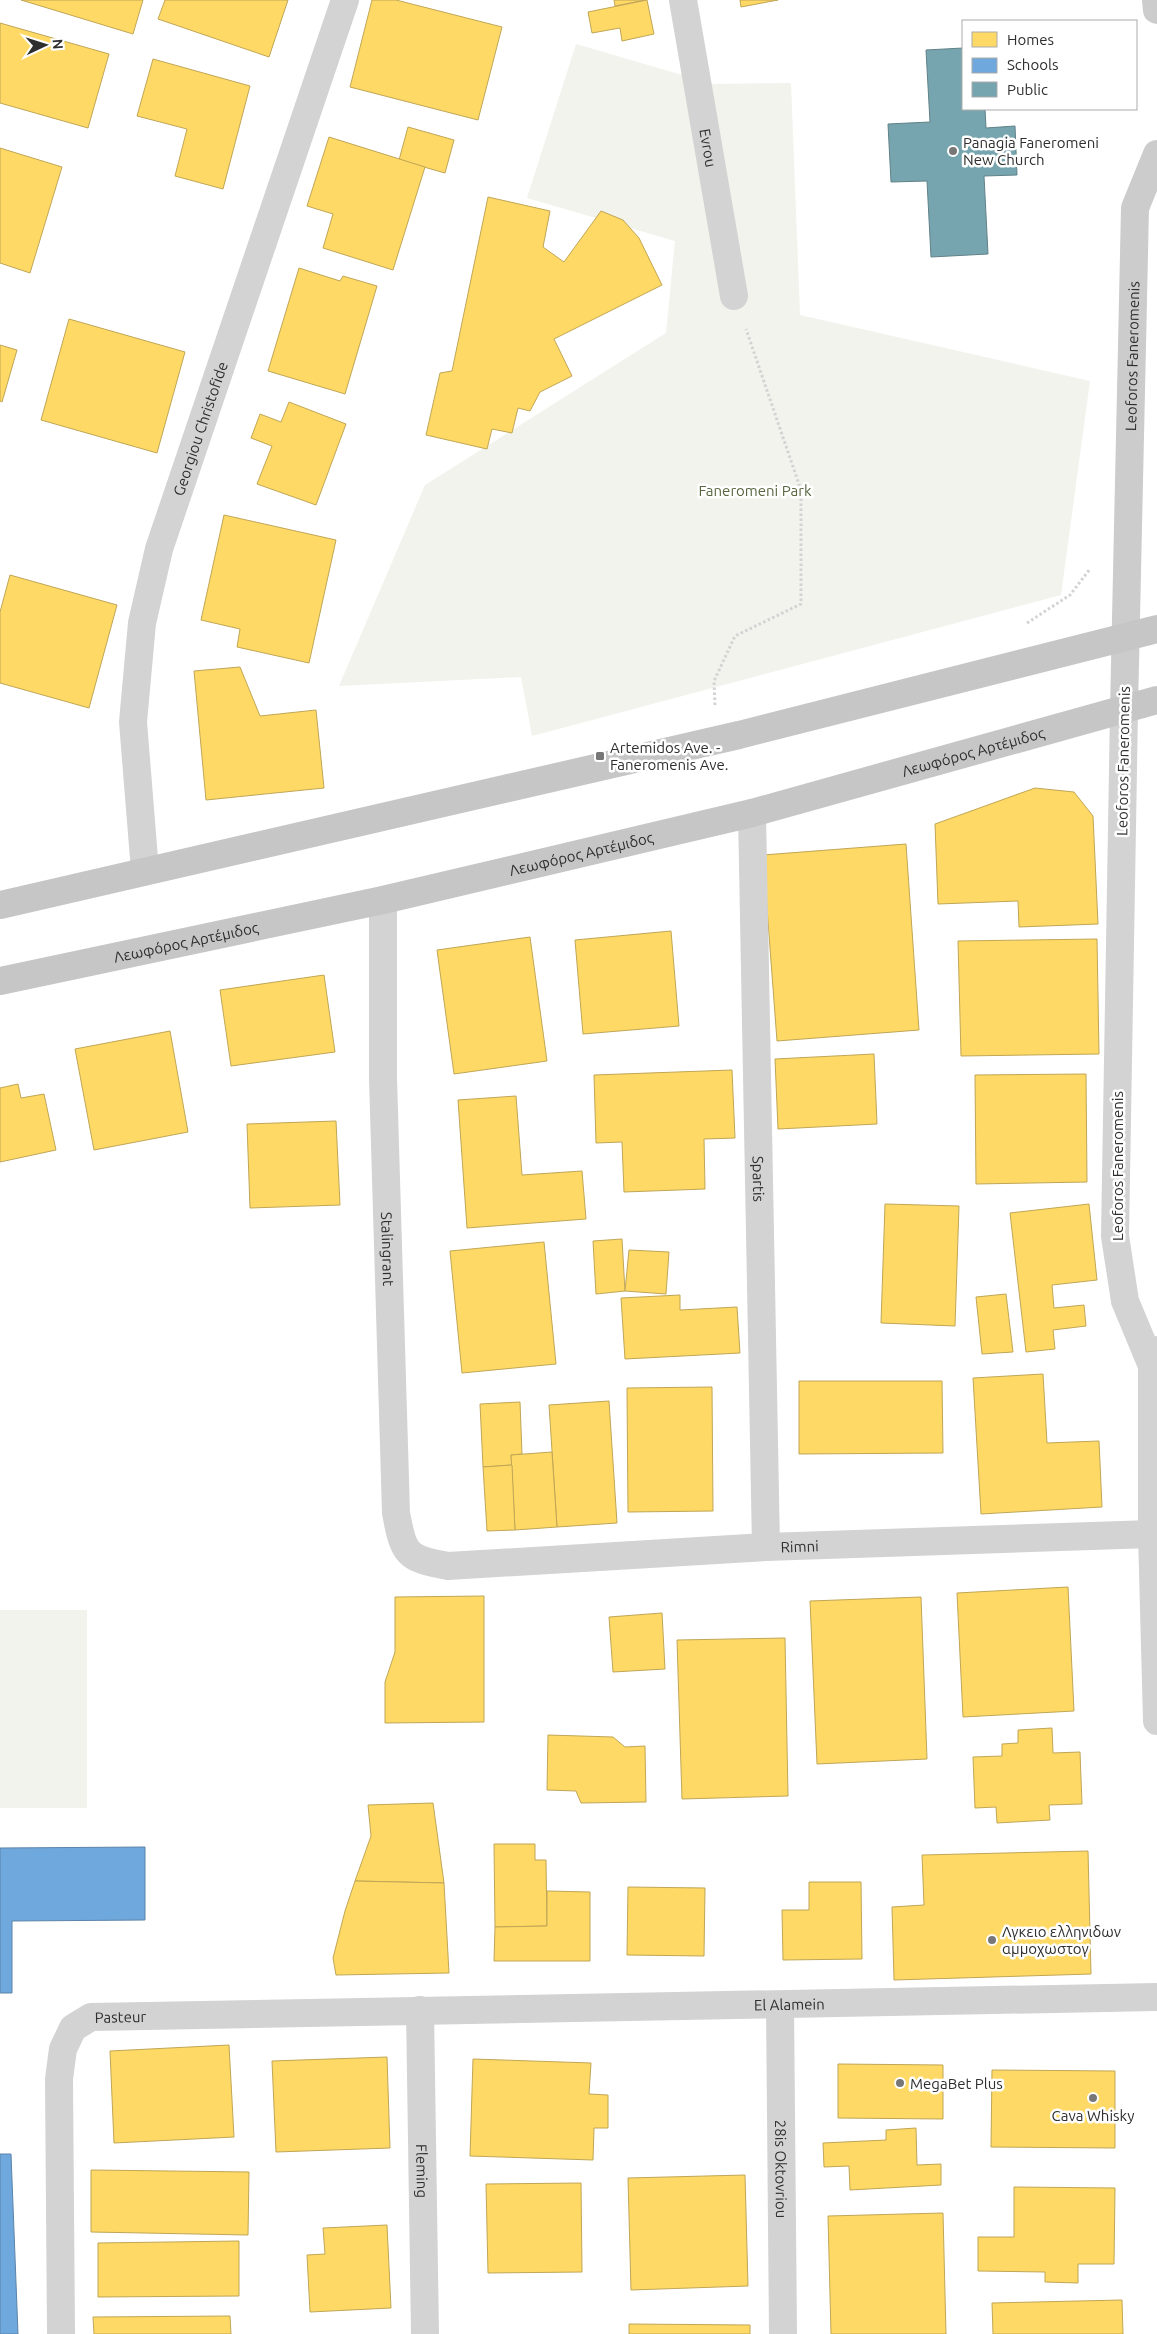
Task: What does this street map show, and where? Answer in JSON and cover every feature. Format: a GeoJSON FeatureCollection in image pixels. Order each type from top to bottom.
{"type":"FeatureCollection","features":[{"type":"Feature","properties":{"kind":"main road"},"geometry":{"type":"LineString","coordinates":[[1156,0],[1157,10]]}},
{"type":"Feature","properties":{"kind":"main road","name":"Leoforos Faneromenis"},"geometry":{"type":"LineString","coordinates":[[1124,710],[1124,639],[1135,208],[1157,154]]}},
{"type":"Feature","properties":{"kind":"main road"},"geometry":{"type":"LineString","coordinates":[[0,905],[333,830],[739,735],[1124,639],[1157,629]]}},
{"type":"Feature","properties":{"kind":"main road","name":"Λεωφόρος Αρτέμιδος"},"geometry":{"type":"LineString","coordinates":[[0,981],[383,900],[752,812],[1157,700]]}},
{"type":"Feature","properties":{"kind":"street","name":"Georgiou Christofide"},"geometry":{"type":"LineString","coordinates":[[145,871],[133,722],[142,623],[159,549],[345,0]]}},
{"type":"Feature","properties":{"kind":"street","name":"Evrou"},"geometry":{"type":"LineString","coordinates":[[683,0],[734,296]]}},
{"type":"Feature","properties":{"kind":"street","name":"Leoforos Faneromenis"},"geometry":{"type":"LineString","coordinates":[[1124,710],[1114,1236],[1125,1301],[1154,1358],[1152,1534],[1157,1721]]}},
{"type":"Feature","properties":{"kind":"street","name":"Spartis"},"geometry":{"type":"LineString","coordinates":[[752,812],[766,1547]]}},
{"type":"Feature","properties":{"kind":"street","name":"Stalingrant"},"geometry":{"type":"LineString","coordinates":[[383,900],[383,1078],[396,1513],[402,1543],[418,1560],[448,1566]]}},
{"type":"Feature","properties":{"kind":"street","name":"Rimni"},"geometry":{"type":"LineString","coordinates":[[448,1566],[766,1547],[1152,1534]]}},
{"type":"Feature","properties":{"kind":"street","name":"El Alamein"},"geometry":{"type":"LineString","coordinates":[[420,2010],[1157,1997]]}},
{"type":"Feature","properties":{"kind":"street","name":"28is Oktovriou"},"geometry":{"type":"LineString","coordinates":[[780,2004],[783,2334]]}},
{"type":"Feature","properties":{"kind":"street","name":"Pasteur"},"geometry":{"type":"LineString","coordinates":[[61,2334],[59,2079],[63,2049],[73,2028],[91,2017],[420,2010]]}},
{"type":"Feature","properties":{"kind":"street","name":"Fleming"},"geometry":{"type":"LineString","coordinates":[[420,2010],[425,2334]]}},
{"type":"Feature","properties":{"kind":"path"},"geometry":{"type":"LineString","coordinates":[[715,707],[714,681],[735,636],[801,604],[801,490],[734,296]]}},
{"type":"Feature","properties":{"kind":"path"},"geometry":{"type":"LineString","coordinates":[[1024,625],[1070,595],[1093,566]]}},
{"type":"Feature","properties":{"kind":"green space","name":"Faneromeni Park"},"geometry":{"type":"Polygon","coordinates":[[[576,44],[713,84],[791,83],[800,315],[1090,381],[1061,595],[532,736],[521,677],[339,686],[425,485],[666,333],[675,241],[527,198],[576,44]]]}},
{"type":"Feature","properties":{"kind":"green space"},"geometry":{"type":"Polygon","coordinates":[[[0,1610],[87,1610],[87,1808],[0,1808],[0,1610]]]}},
{"type":"Feature","properties":{"kind":"building: Homes"},"geometry":{"type":"Polygon","coordinates":[[[21,0],[143,0],[133,34],[21,0]]]}},
{"type":"Feature","properties":{"kind":"building: Homes"},"geometry":{"type":"Polygon","coordinates":[[[165,0],[288,0],[269,57],[158,19],[165,0]]]}},
{"type":"Feature","properties":{"kind":"building: Homes"},"geometry":{"type":"Polygon","coordinates":[[[372,0],[396,0],[502,27],[478,120],[350,87],[372,0]]]}},
{"type":"Feature","properties":{"kind":"building: Homes"},"geometry":{"type":"Polygon","coordinates":[[[614,0],[645,0],[615,6],[614,0]]]}},
{"type":"Feature","properties":{"kind":"building: Homes"},"geometry":{"type":"Polygon","coordinates":[[[647,0],[654,34],[622,41],[620,28],[592,33],[588,12],[647,0]]]}},
{"type":"Feature","properties":{"kind":"building: Homes"},"geometry":{"type":"Polygon","coordinates":[[[740,0],[778,0],[741,7],[740,0]]]}},
{"type":"Feature","properties":{"kind":"building: Homes"},"geometry":{"type":"Polygon","coordinates":[[[0,23],[109,54],[88,128],[0,103],[0,23]]]}},
{"type":"Feature","properties":{"kind":"building: Homes"},"geometry":{"type":"Polygon","coordinates":[[[153,59],[250,86],[223,189],[175,176],[187,129],[137,116],[153,59]]]}},
{"type":"Feature","properties":{"kind":"building: Homes"},"geometry":{"type":"Polygon","coordinates":[[[408,127],[454,140],[445,173],[399,160],[408,127]]]}},
{"type":"Feature","properties":{"kind":"building: Homes"},"geometry":{"type":"Polygon","coordinates":[[[329,137],[425,167],[393,270],[323,248],[333,214],[307,206],[329,137]]]}},
{"type":"Feature","properties":{"kind":"building: Homes"},"geometry":{"type":"Polygon","coordinates":[[[0,148],[62,167],[30,273],[0,263],[0,148]]]}},
{"type":"Feature","properties":{"kind":"building: Homes"},"geometry":{"type":"Polygon","coordinates":[[[488,197],[550,211],[543,247],[564,262],[601,211],[623,220],[639,238],[662,285],[554,339],[572,376],[540,392],[530,411],[518,408],[512,433],[492,429],[487,449],[426,435],[440,373],[452,371],[488,197]]]}},
{"type":"Feature","properties":{"kind":"building: Homes"},"geometry":{"type":"Polygon","coordinates":[[[299,268],[340,281],[343,276],[377,286],[345,394],[268,371],[299,268]]]}},
{"type":"Feature","properties":{"kind":"building: Homes"},"geometry":{"type":"Polygon","coordinates":[[[69,319],[185,352],[157,453],[41,420],[69,319]]]}},
{"type":"Feature","properties":{"kind":"building: Homes"},"geometry":{"type":"Polygon","coordinates":[[[0,345],[17,350],[2,402],[0,401],[0,345]]]}},
{"type":"Feature","properties":{"kind":"building: Homes"},"geometry":{"type":"Polygon","coordinates":[[[289,402],[346,424],[316,505],[257,484],[272,446],[251,438],[260,414],[281,422],[289,402]]]}},
{"type":"Feature","properties":{"kind":"building: Homes"},"geometry":{"type":"Polygon","coordinates":[[[224,515],[336,540],[309,663],[237,647],[240,629],[201,620],[224,515]]]}},
{"type":"Feature","properties":{"kind":"building: Homes"},"geometry":{"type":"Polygon","coordinates":[[[10,575],[117,605],[89,708],[0,683],[0,612],[10,575]]]}},
{"type":"Feature","properties":{"kind":"building: Homes"},"geometry":{"type":"Polygon","coordinates":[[[240,667],[260,716],[316,710],[324,788],[206,800],[194,671],[240,667]]]}},
{"type":"Feature","properties":{"kind":"building: Homes"},"geometry":{"type":"Polygon","coordinates":[[[1035,788],[1074,792],[1093,816],[1098,924],[1019,927],[1018,901],[938,904],[935,824],[1035,788]]]}},
{"type":"Feature","properties":{"kind":"building: Homes"},"geometry":{"type":"Polygon","coordinates":[[[906,844],[919,1030],[777,1041],[763,855],[906,844]]]}},
{"type":"Feature","properties":{"kind":"building: Homes"},"geometry":{"type":"Polygon","coordinates":[[[671,931],[679,1026],[583,1034],[575,940],[671,931]]]}},
{"type":"Feature","properties":{"kind":"building: Homes"},"geometry":{"type":"Polygon","coordinates":[[[530,937],[547,1061],[454,1074],[437,950],[530,937]]]}},
{"type":"Feature","properties":{"kind":"building: Homes"},"geometry":{"type":"Polygon","coordinates":[[[1097,939],[1099,1054],[961,1056],[958,941],[1097,939]]]}},
{"type":"Feature","properties":{"kind":"building: Homes"},"geometry":{"type":"Polygon","coordinates":[[[324,975],[335,1052],[231,1066],[220,990],[324,975]]]}},
{"type":"Feature","properties":{"kind":"building: Homes"},"geometry":{"type":"Polygon","coordinates":[[[170,1031],[188,1132],[94,1150],[75,1049],[170,1031]]]}},
{"type":"Feature","properties":{"kind":"building: Homes"},"geometry":{"type":"Polygon","coordinates":[[[874,1054],[877,1124],[778,1129],[775,1059],[874,1054]]]}},
{"type":"Feature","properties":{"kind":"building: Homes"},"geometry":{"type":"Polygon","coordinates":[[[732,1070],[735,1138],[704,1139],[705,1189],[624,1192],[622,1142],[596,1143],[594,1075],[732,1070]]]}},
{"type":"Feature","properties":{"kind":"building: Homes"},"geometry":{"type":"Polygon","coordinates":[[[1086,1074],[1087,1182],[976,1184],[975,1075],[1086,1074]]]}},
{"type":"Feature","properties":{"kind":"building: Homes"},"geometry":{"type":"Polygon","coordinates":[[[18,1084],[21,1098],[44,1094],[56,1150],[0,1162],[0,1088],[18,1084]]]}},
{"type":"Feature","properties":{"kind":"building: Homes"},"geometry":{"type":"Polygon","coordinates":[[[516,1096],[522,1175],[582,1171],[586,1219],[467,1228],[458,1100],[516,1096]]]}},
{"type":"Feature","properties":{"kind":"building: Homes"},"geometry":{"type":"Polygon","coordinates":[[[336,1121],[340,1205],[250,1208],[247,1124],[336,1121]]]}},
{"type":"Feature","properties":{"kind":"building: Homes"},"geometry":{"type":"Polygon","coordinates":[[[885,1204],[959,1206],[955,1326],[881,1323],[885,1204]]]}},
{"type":"Feature","properties":{"kind":"building: Homes"},"geometry":{"type":"Polygon","coordinates":[[[1089,1204],[1097,1280],[1052,1285],[1054,1308],[1084,1305],[1086,1326],[1053,1330],[1055,1349],[1026,1352],[1010,1213],[1089,1204]]]}},
{"type":"Feature","properties":{"kind":"building: Homes"},"geometry":{"type":"Polygon","coordinates":[[[622,1239],[625,1291],[596,1294],[593,1241],[622,1239]]]}},
{"type":"Feature","properties":{"kind":"building: Homes"},"geometry":{"type":"Polygon","coordinates":[[[544,1242],[556,1364],[462,1373],[450,1251],[544,1242]]]}},
{"type":"Feature","properties":{"kind":"building: Homes"},"geometry":{"type":"Polygon","coordinates":[[[629,1250],[669,1252],[666,1294],[625,1291],[629,1250]]]}},
{"type":"Feature","properties":{"kind":"building: Homes"},"geometry":{"type":"Polygon","coordinates":[[[1006,1294],[1013,1352],[982,1354],[976,1297],[1006,1294]]]}},
{"type":"Feature","properties":{"kind":"building: Homes"},"geometry":{"type":"Polygon","coordinates":[[[680,1295],[680,1310],[737,1307],[740,1353],[625,1359],[621,1298],[680,1295]]]}},
{"type":"Feature","properties":{"kind":"building: Homes"},"geometry":{"type":"Polygon","coordinates":[[[1043,1374],[1047,1443],[1099,1441],[1102,1507],[981,1514],[973,1378],[1043,1374]]]}},
{"type":"Feature","properties":{"kind":"building: Homes"},"geometry":{"type":"Polygon","coordinates":[[[799,1381],[942,1381],[943,1453],[799,1454],[799,1381]]]}},
{"type":"Feature","properties":{"kind":"building: Homes"},"geometry":{"type":"Polygon","coordinates":[[[712,1387],[713,1511],[628,1512],[627,1388],[712,1387]]]}},
{"type":"Feature","properties":{"kind":"building: Homes"},"geometry":{"type":"Polygon","coordinates":[[[609,1401],[617,1523],[557,1527],[549,1405],[609,1401]]]}},
{"type":"Feature","properties":{"kind":"building: Homes"},"geometry":{"type":"Polygon","coordinates":[[[520,1402],[522,1454],[511,1455],[512,1465],[483,1467],[480,1404],[520,1402]]]}},
{"type":"Feature","properties":{"kind":"building: Homes"},"geometry":{"type":"Polygon","coordinates":[[[552,1452],[557,1527],[515,1530],[511,1455],[552,1452]]]}},
{"type":"Feature","properties":{"kind":"building: Homes"},"geometry":{"type":"Polygon","coordinates":[[[512,1465],[515,1530],[487,1531],[483,1467],[512,1465]]]}},
{"type":"Feature","properties":{"kind":"building: Homes"},"geometry":{"type":"Polygon","coordinates":[[[1068,1587],[1074,1711],[963,1717],[957,1593],[1068,1587]]]}},
{"type":"Feature","properties":{"kind":"building: Homes"},"geometry":{"type":"Polygon","coordinates":[[[484,1596],[484,1722],[385,1723],[385,1682],[395,1652],[395,1597],[484,1596]]]}},
{"type":"Feature","properties":{"kind":"building: Homes"},"geometry":{"type":"Polygon","coordinates":[[[921,1597],[927,1759],[817,1764],[810,1601],[921,1597]]]}},
{"type":"Feature","properties":{"kind":"building: Homes"},"geometry":{"type":"Polygon","coordinates":[[[662,1613],[665,1669],[613,1672],[609,1617],[662,1613]]]}},
{"type":"Feature","properties":{"kind":"building: Homes"},"geometry":{"type":"Polygon","coordinates":[[[785,1638],[788,1796],[682,1799],[677,1640],[785,1638]]]}},
{"type":"Feature","properties":{"kind":"building: Homes"},"geometry":{"type":"Polygon","coordinates":[[[1052,1728],[1053,1753],[1080,1752],[1082,1804],[1049,1805],[1050,1820],[997,1823],[996,1807],[975,1808],[973,1757],[1002,1756],[1002,1744],[1018,1743],[1018,1730],[1052,1728]]]}},
{"type":"Feature","properties":{"kind":"building: Homes"},"geometry":{"type":"Polygon","coordinates":[[[548,1735],[613,1737],[625,1747],[645,1746],[646,1802],[581,1803],[576,1791],[547,1790],[548,1735]]]}},
{"type":"Feature","properties":{"kind":"building: Homes"},"geometry":{"type":"Polygon","coordinates":[[[433,1803],[444,1883],[355,1881],[371,1836],[368,1805],[433,1803]]]}},
{"type":"Feature","properties":{"kind":"building: Homes"},"geometry":{"type":"Polygon","coordinates":[[[494,1844],[535,1844],[535,1860],[546,1860],[547,1926],[495,1927],[494,1844]]]}},
{"type":"Feature","properties":{"kind":"building: Homes","name":"Λγκειο ελληνιδων αμμοχωστογ"},"geometry":{"type":"Polygon","coordinates":[[[1088,1851],[1091,1974],[894,1980],[892,1907],[924,1905],[922,1855],[1088,1851]]]}},
{"type":"Feature","properties":{"kind":"building: Homes"},"geometry":{"type":"Polygon","coordinates":[[[355,1881],[444,1883],[449,1973],[336,1975],[333,1958],[355,1881]]]}},
{"type":"Feature","properties":{"kind":"building: Homes"},"geometry":{"type":"Polygon","coordinates":[[[809,1882],[861,1882],[862,1959],[783,1960],[782,1910],[809,1910],[809,1882]]]}},
{"type":"Feature","properties":{"kind":"building: Homes"},"geometry":{"type":"Polygon","coordinates":[[[628,1887],[705,1888],[704,1956],[627,1955],[628,1887]]]}},
{"type":"Feature","properties":{"kind":"building: Homes"},"geometry":{"type":"Polygon","coordinates":[[[547,1891],[590,1892],[590,1961],[494,1961],[495,1927],[547,1926],[547,1891]]]}},
{"type":"Feature","properties":{"kind":"building: Homes"},"geometry":{"type":"Polygon","coordinates":[[[229,2045],[234,2137],[114,2143],[110,2051],[229,2045]]]}},
{"type":"Feature","properties":{"kind":"building: Homes"},"geometry":{"type":"Polygon","coordinates":[[[387,2057],[390,2148],[276,2152],[272,2061],[387,2057]]]}},
{"type":"Feature","properties":{"kind":"building: Homes"},"geometry":{"type":"Polygon","coordinates":[[[473,2059],[591,2063],[589,2094],[608,2095],[608,2128],[594,2128],[593,2160],[470,2156],[473,2059]]]}},
{"type":"Feature","properties":{"kind":"building: Homes"},"geometry":{"type":"Polygon","coordinates":[[[838,2064],[943,2065],[943,2119],[838,2118],[838,2064]]]}},
{"type":"Feature","properties":{"kind":"building: Homes"},"geometry":{"type":"Polygon","coordinates":[[[992,2070],[1115,2071],[1115,2148],[991,2147],[992,2070]]]}},
{"type":"Feature","properties":{"kind":"building: Homes"},"geometry":{"type":"Polygon","coordinates":[[[916,2128],[917,2165],[941,2164],[941,2185],[850,2190],[849,2166],[824,2167],[823,2143],[886,2140],[886,2130],[916,2128]]]}},
{"type":"Feature","properties":{"kind":"building: Homes"},"geometry":{"type":"Polygon","coordinates":[[[91,2170],[249,2172],[248,2235],[91,2232],[91,2170]]]}},
{"type":"Feature","properties":{"kind":"building: Homes"},"geometry":{"type":"Polygon","coordinates":[[[745,2175],[748,2286],[631,2290],[628,2178],[745,2175]]]}},
{"type":"Feature","properties":{"kind":"building: Homes"},"geometry":{"type":"Polygon","coordinates":[[[581,2183],[582,2272],[488,2273],[486,2184],[581,2183]]]}},
{"type":"Feature","properties":{"kind":"building: Homes"},"geometry":{"type":"Polygon","coordinates":[[[1014,2187],[1115,2188],[1114,2264],[1078,2264],[1078,2283],[1045,2282],[1045,2272],[978,2271],[978,2237],[1014,2237],[1014,2187]]]}},
{"type":"Feature","properties":{"kind":"building: Homes"},"geometry":{"type":"Polygon","coordinates":[[[943,2213],[946,2334],[831,2334],[828,2216],[943,2213]]]}},
{"type":"Feature","properties":{"kind":"building: Homes"},"geometry":{"type":"Polygon","coordinates":[[[387,2225],[391,2308],[310,2312],[307,2255],[325,2254],[323,2228],[387,2225]]]}},
{"type":"Feature","properties":{"kind":"building: Homes"},"geometry":{"type":"Polygon","coordinates":[[[239,2241],[239,2296],[98,2297],[98,2243],[239,2241]]]}},
{"type":"Feature","properties":{"kind":"building: Homes"},"geometry":{"type":"Polygon","coordinates":[[[1122,2300],[1123,2334],[993,2334],[992,2303],[1122,2300]]]}},
{"type":"Feature","properties":{"kind":"building: Homes"},"geometry":{"type":"Polygon","coordinates":[[[230,2316],[231,2334],[94,2334],[93,2317],[230,2316]]]}},
{"type":"Feature","properties":{"kind":"building: Homes"},"geometry":{"type":"Polygon","coordinates":[[[629,2324],[750,2325],[750,2334],[629,2334],[629,2324]]]}},
{"type":"Feature","properties":{"kind":"building: Schools"},"geometry":{"type":"Polygon","coordinates":[[[145,1847],[145,1920],[12,1921],[12,1993],[0,1993],[0,1848],[145,1847]]]}},
{"type":"Feature","properties":{"kind":"building: Schools"},"geometry":{"type":"Polygon","coordinates":[[[0,2154],[11,2154],[18,2334],[0,2334],[0,2154]]]}},
{"type":"Feature","properties":{"kind":"building: Public","name":"Panagia Faneromeni New Church"},"geometry":{"type":"Polygon","coordinates":[[[962,48],[962,110],[985,110],[986,128],[1015,126],[1017,175],[984,176],[988,254],[931,257],[927,181],[891,182],[888,124],[930,122],[926,50],[962,48]]]}},
{"type":"Feature","properties":{"kind":"place","name":"Panagia Faneromeni New Church"},"geometry":{"type":"Point","coordinates":[953,151]}},
{"type":"Feature","properties":{"kind":"place","name":"Artemidos Ave. - Faneromenis Ave."},"geometry":{"type":"Point","coordinates":[600,756]}},
{"type":"Feature","properties":{"kind":"place","name":"Λγκειο ελληνιδων αμμοχωστογ"},"geometry":{"type":"Point","coordinates":[992,1940]}},
{"type":"Feature","properties":{"kind":"place","name":"MegaBet Plus"},"geometry":{"type":"Point","coordinates":[900,2083]}},
{"type":"Feature","properties":{"kind":"place","name":"Cava Whisky"},"geometry":{"type":"Point","coordinates":[1093,2098]}}]}
